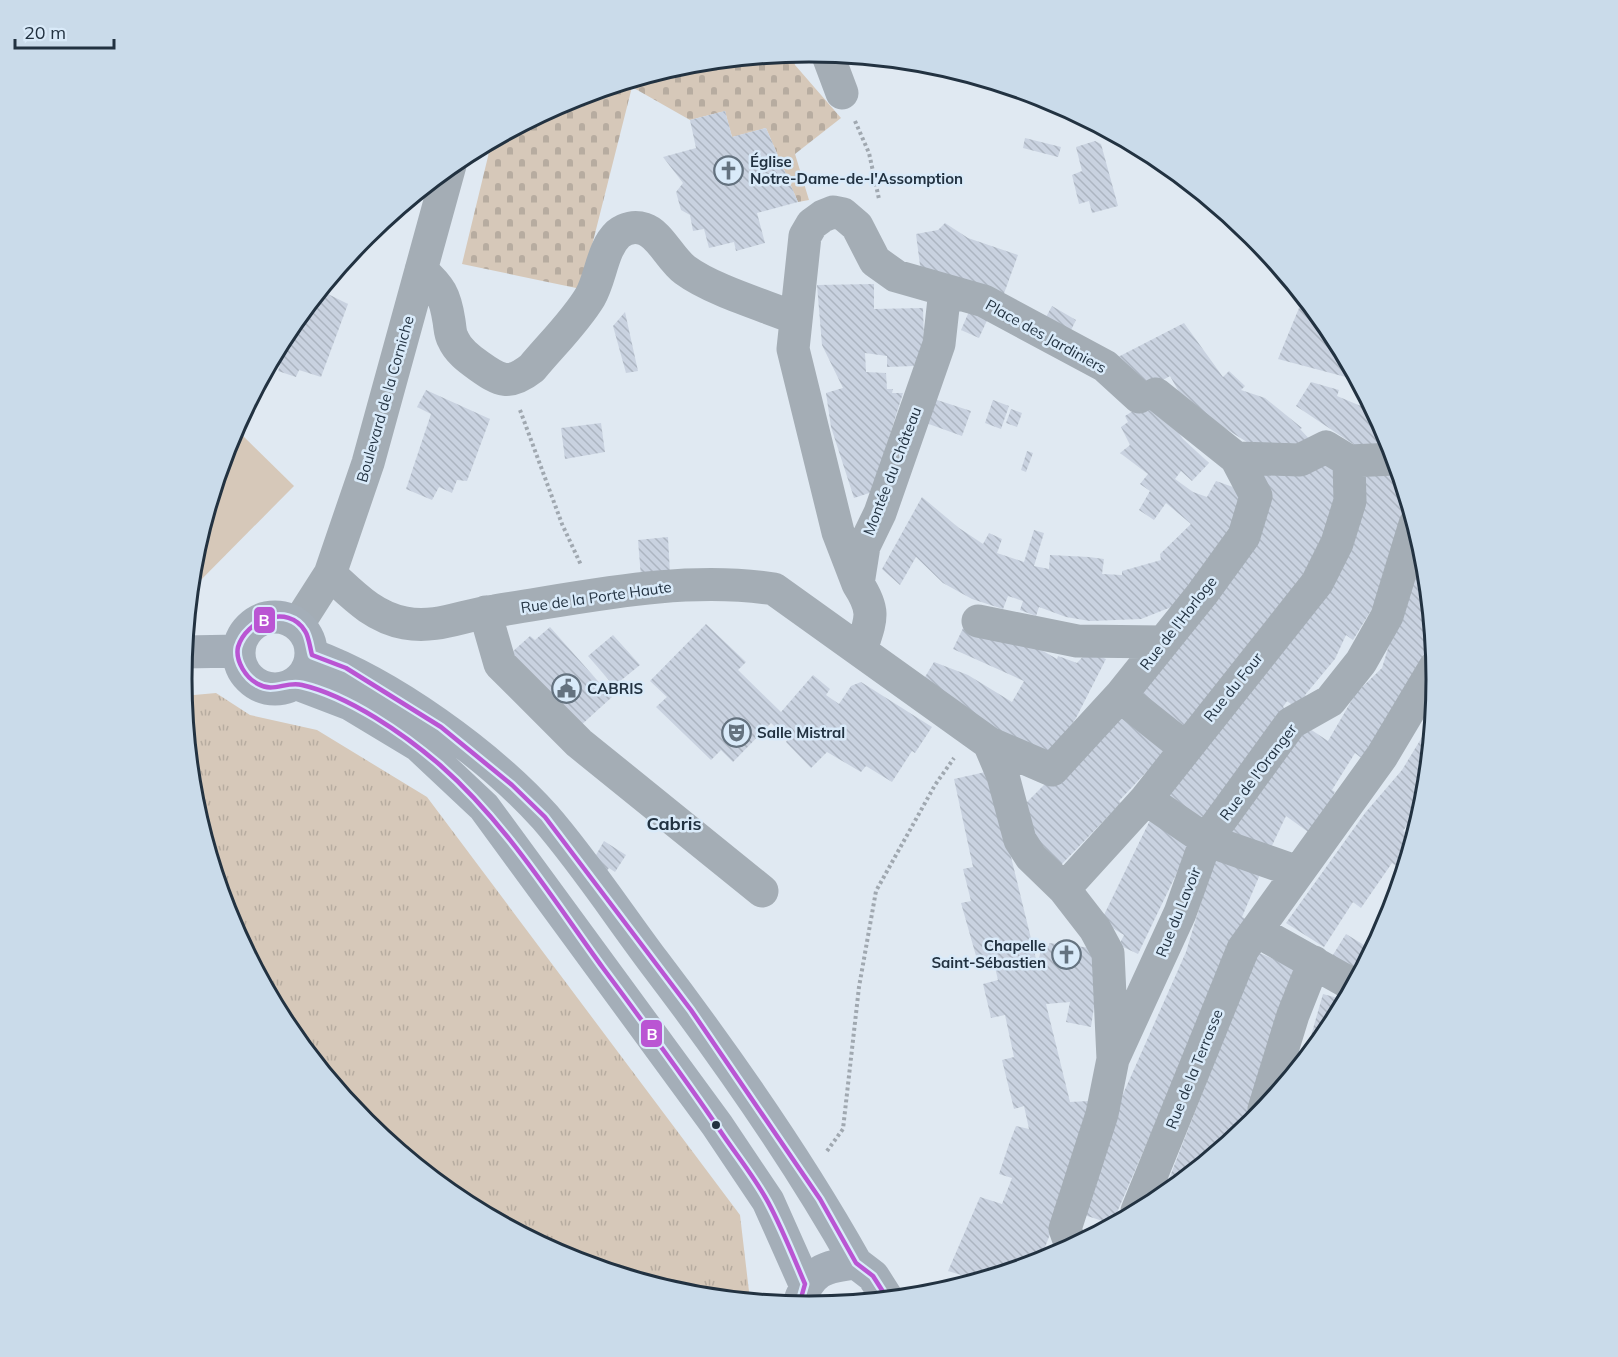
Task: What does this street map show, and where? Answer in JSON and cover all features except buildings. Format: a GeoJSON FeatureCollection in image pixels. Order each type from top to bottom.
{"type":"FeatureCollection","features":[{"type":"Feature","properties":{"kind":"main road"},"geometry":{"type":"LineString","coordinates":[[265,617],[288,619],[298,624],[306,632],[312,655],[303,676],[295,683],[273,689],[252,681],[245,672],[238,651],[247,630],[265,617]]}},
{"type":"Feature","properties":{"kind":"main road"},"geometry":{"type":"LineString","coordinates":[[193,652],[238,651]]}},
{"type":"Feature","properties":{"kind":"main road"},"geometry":{"type":"LineString","coordinates":[[312,655],[346,668],[441,727],[512,784],[545,818],[691,1010],[803,1174],[856,1263],[873,1276],[882,1291]]}},
{"type":"Feature","properties":{"kind":"main road"},"geometry":{"type":"LineString","coordinates":[[295,683],[350,704],[418,745],[484,807],[717,1125],[768,1201],[802,1295],[831,1266],[856,1263]]}},
{"type":"Feature","properties":{"kind":"street"},"geometry":{"type":"LineString","coordinates":[[831,63],[847,103]]}},
{"type":"Feature","properties":{"kind":"street","name":"Boulevard de la Corniche"},"geometry":{"type":"LineString","coordinates":[[298,624],[330,574],[368,463],[446,180]]}},
{"type":"Feature","properties":{"kind":"street","name":"Place des Jardiniers"},"geometry":{"type":"LineString","coordinates":[[795,318],[805,236],[812,224],[833,212],[843,214],[857,226],[875,261],[896,276],[984,301],[1105,366],[1236,458]]}},
{"type":"Feature","properties":{"kind":"street"},"geometry":{"type":"LineString","coordinates":[[421,270],[438,285],[444,296],[452,338],[467,357],[495,378],[509,380],[521,377],[532,368],[590,297],[612,241],[620,232],[629,228],[642,228],[655,234],[673,259],[686,271],[704,281],[795,318],[793,349],[838,532],[858,584],[870,602],[872,615],[861,650]]}},
{"type":"Feature","properties":{"kind":"street","name":"Montée du Château"},"geometry":{"type":"LineString","coordinates":[[858,584],[864,546],[880,513],[939,344],[945,290]]}},
{"type":"Feature","properties":{"kind":"street"},"geometry":{"type":"LineString","coordinates":[[1236,458],[1300,460],[1326,447],[1349,461],[1385,459]]}},
{"type":"Feature","properties":{"kind":"street","name":"Rue de l'Horloge"},"geometry":{"type":"LineString","coordinates":[[1052,770],[1120,696],[1202,594],[1244,536],[1256,496],[1236,458]]}},
{"type":"Feature","properties":{"kind":"street","name":"Rue du Four"},"geometry":{"type":"LineString","coordinates":[[1064,889],[1146,799],[1317,583],[1337,543],[1350,501],[1349,461]]}},
{"type":"Feature","properties":{"kind":"street","name":"Rue de l'Oranger"},"geometry":{"type":"LineString","coordinates":[[1206,840],[1291,723],[1330,701],[1361,662],[1387,616],[1410,541]]}},
{"type":"Feature","properties":{"kind":"street","name":"Rue de la Porte Haute"},"geometry":{"type":"LineString","coordinates":[[330,574],[370,610],[403,622],[432,626],[485,612],[695,584],[735,583],[774,589],[981,737],[1052,770]]}},
{"type":"Feature","properties":{"kind":"street"},"geometry":{"type":"LineString","coordinates":[[485,612],[500,664],[579,743],[762,891]]}},
{"type":"Feature","properties":{"kind":"street"},"geometry":{"type":"LineString","coordinates":[[978,621],[1077,641],[1163,642]]}},
{"type":"Feature","properties":{"kind":"street"},"geometry":{"type":"LineString","coordinates":[[1346,981],[1257,931],[1382,756],[1426,682]]}},
{"type":"Feature","properties":{"kind":"street"},"geometry":{"type":"LineString","coordinates":[[1120,696],[1185,747]]}},
{"type":"Feature","properties":{"kind":"street"},"geometry":{"type":"LineString","coordinates":[[981,737],[1003,776],[1020,840],[1031,857],[1064,889],[1095,929],[1108,953],[1113,1059]]}},
{"type":"Feature","properties":{"kind":"street"},"geometry":{"type":"LineString","coordinates":[[1146,799],[1206,840],[1298,872]]}},
{"type":"Feature","properties":{"kind":"street","name":"Rue du Lavoir"},"geometry":{"type":"LineString","coordinates":[[1068,1238],[1065,1229],[1102,1114],[1113,1059],[1180,913],[1206,840]]}},
{"type":"Feature","properties":{"kind":"street","name":"Rue de la Terrasse"},"geometry":{"type":"LineString","coordinates":[[1142,1198],[1243,949],[1257,931]]}},
{"type":"Feature","properties":{"kind":"street"},"geometry":{"type":"LineString","coordinates":[[1271,1088],[1293,1015],[1314,962]]}},
{"type":"Feature","properties":{"kind":"path"},"geometry":{"type":"LineString","coordinates":[[847,103],[868,153],[881,209]]}},
{"type":"Feature","properties":{"kind":"path"},"geometry":{"type":"LineString","coordinates":[[509,380],[562,524],[596,596]]}},
{"type":"Feature","properties":{"kind":"path"},"geometry":{"type":"LineString","coordinates":[[803,1174],[824,1156],[843,1129],[859,987],[876,891],[935,785],[981,737]]}},
{"type":"Feature","properties":{"kind":"green space"},"geometry":{"type":"Polygon","coordinates":[[[794,62],[841,118],[795,154],[809,200],[798,202],[766,128],[732,137],[725,111],[690,120],[633,88],[689,73],[728,67],[794,62]]]}},
{"type":"Feature","properties":{"kind":"green space"},"geometry":{"type":"Polygon","coordinates":[[[632,88],[581,289],[462,264],[489,151],[573,108],[632,88]]]}},
{"type":"Feature","properties":{"kind":"green space"},"geometry":{"type":"Polygon","coordinates":[[[242,435],[294,486],[200,581],[213,519],[242,435]]]}},
{"type":"Feature","properties":{"kind":"green space"},"geometry":{"type":"Polygon","coordinates":[[[216,693],[250,715],[317,730],[427,797],[740,1215],[749,1292],[689,1284],[649,1274],[573,1249],[536,1232],[466,1192],[433,1168],[373,1115],[345,1085],[296,1021],[275,987],[239,915],[213,838],[204,799],[197,759],[192,695],[216,693]]]}},
{"type":"Feature","properties":{"kind":"transit line","name":"B"},"geometry":{"type":"LineString","coordinates":[[802,1296],[805,1284],[778,1222],[758,1184],[507,836],[464,787],[440,765],[393,729],[357,707],[320,690],[296,684],[269,687],[254,681],[242,668],[238,658],[238,647],[242,637],[249,629],[268,618],[288,618],[298,623],[306,633],[312,655],[346,668],[441,727],[512,785],[545,817],[691,1010],[820,1199],[856,1263],[873,1276],[882,1291]]}},
{"type":"Feature","properties":{"kind":"place","name":"Église Notre-Dame-de-l'Assomption"},"geometry":{"type":"Point","coordinates":[729,170]}},
{"type":"Feature","properties":{"kind":"place","name":"CABRIS"},"geometry":{"type":"Point","coordinates":[566,688]}},
{"type":"Feature","properties":{"kind":"place","name":"Salle Mistral"},"geometry":{"type":"Point","coordinates":[736,732]}},
{"type":"Feature","properties":{"kind":"place","name":"Chapelle Saint-Sébastien"},"geometry":{"type":"Point","coordinates":[1067,954]}},
{"type":"Feature","properties":{"kind":"district","name":"Cabris"},"geometry":{"type":"Point","coordinates":[674,823]}}]}
